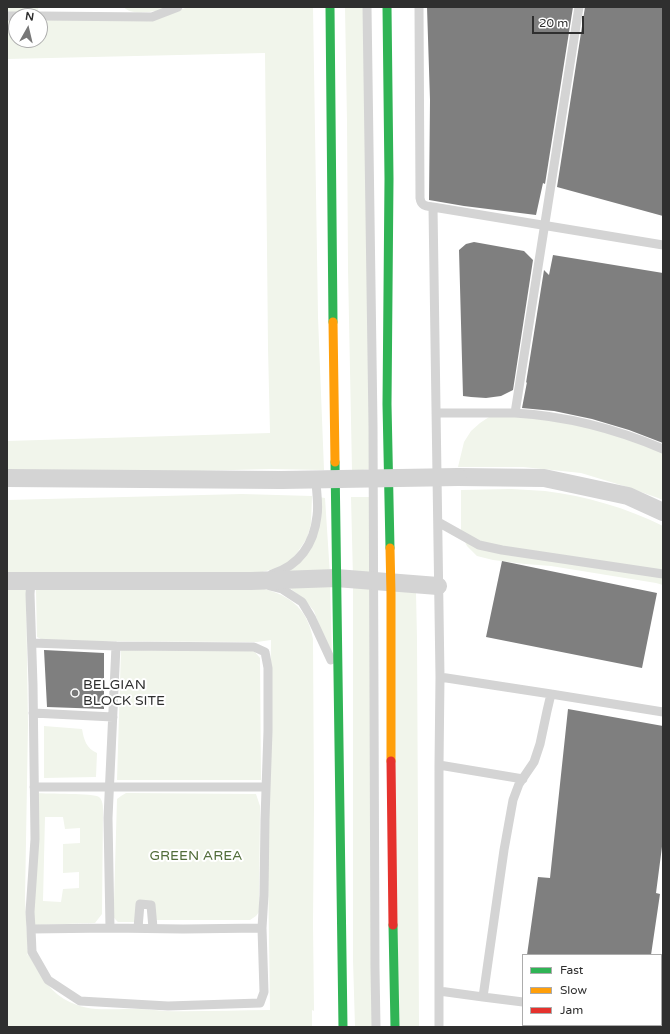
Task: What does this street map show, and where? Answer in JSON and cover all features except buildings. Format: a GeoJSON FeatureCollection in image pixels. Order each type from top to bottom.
{"type":"FeatureCollection","features":[{"type":"Feature","properties":{"kind":"street"},"geometry":{"type":"LineString","coordinates":[[330,7],[336,578],[343,1027]]}},
{"type":"Feature","properties":{"kind":"street"},"geometry":{"type":"LineString","coordinates":[[387,7],[389,179],[387,404],[382,582],[391,792],[395,1027]]}},
{"type":"Feature","properties":{"kind":"street"},"geometry":{"type":"LineString","coordinates":[[7,478],[281,480],[458,477],[544,478],[628,496],[663,512]]}},
{"type":"Feature","properties":{"kind":"street"},"geometry":{"type":"LineString","coordinates":[[7,581],[251,580],[336,578],[438,586]]}},
{"type":"Feature","properties":{"kind":"lane"},"geometry":{"type":"LineString","coordinates":[[48,13],[120,12],[152,17],[178,7]]}},
{"type":"Feature","properties":{"kind":"lane"},"geometry":{"type":"LineString","coordinates":[[367,7],[373,426],[382,582],[375,968],[376,1027]]}},
{"type":"Feature","properties":{"kind":"lane"},"geometry":{"type":"LineString","coordinates":[[419,7],[420,202],[423,205],[663,245]]}},
{"type":"Feature","properties":{"kind":"lane"},"geometry":{"type":"LineString","coordinates":[[515,413],[579,7]]}},
{"type":"Feature","properties":{"kind":"lane"},"geometry":{"type":"LineString","coordinates":[[433,207],[440,677],[439,1027]]}},
{"type":"Feature","properties":{"kind":"lane"},"geometry":{"type":"LineString","coordinates":[[436,413],[515,413],[539,415],[614,430],[663,449]]}},
{"type":"Feature","properties":{"kind":"lane"},"geometry":{"type":"LineString","coordinates":[[251,580],[282,571],[300,558],[312,539],[317,516],[316,479]]}},
{"type":"Feature","properties":{"kind":"lane"},"geometry":{"type":"LineString","coordinates":[[438,522],[479,545],[502,550],[663,574]]}},
{"type":"Feature","properties":{"kind":"lane"},"geometry":{"type":"LineString","coordinates":[[251,580],[282,589],[302,602],[311,617],[338,676]]}},
{"type":"Feature","properties":{"kind":"lane"},"geometry":{"type":"LineString","coordinates":[[31,581],[30,594],[35,839],[30,912],[32,952],[48,980],[80,1001],[168,1006],[260,1003],[264,992],[262,928],[268,731],[268,668],[265,652],[254,647],[116,646],[32,643]]}},
{"type":"Feature","properties":{"kind":"lane"},"geometry":{"type":"LineString","coordinates":[[110,928],[108,818],[116,646]]}},
{"type":"Feature","properties":{"kind":"lane"},"geometry":{"type":"LineString","coordinates":[[440,677],[663,709]]}},
{"type":"Feature","properties":{"kind":"lane"},"geometry":{"type":"LineString","coordinates":[[483,997],[504,850],[513,800],[516,791],[534,762],[540,744],[546,711],[552,694]]}},
{"type":"Feature","properties":{"kind":"lane"},"geometry":{"type":"LineString","coordinates":[[33,713],[113,717]]}},
{"type":"Feature","properties":{"kind":"lane"},"geometry":{"type":"LineString","coordinates":[[439,765],[523,779]]}},
{"type":"Feature","properties":{"kind":"lane"},"geometry":{"type":"LineString","coordinates":[[34,787],[266,787]]}},
{"type":"Feature","properties":{"kind":"lane"},"geometry":{"type":"LineString","coordinates":[[138,928],[140,904],[151,905],[153,928]]}},
{"type":"Feature","properties":{"kind":"lane"},"geometry":{"type":"LineString","coordinates":[[31,929],[262,928]]}},
{"type":"Feature","properties":{"kind":"lane"},"geometry":{"type":"LineString","coordinates":[[439,991],[522,1002]]}},
{"type":"Feature","properties":{"kind":"green space"},"geometry":{"type":"Polygon","coordinates":[[[7,7],[39,7],[8,8],[7,14],[7,7]]]}},
{"type":"Feature","properties":{"kind":"green space"},"geometry":{"type":"Polygon","coordinates":[[[124,7],[171,7],[146,12],[133,12],[124,7]]]}},
{"type":"Feature","properties":{"kind":"green space"},"geometry":{"type":"Polygon","coordinates":[[[188,7],[313,7],[318,317],[324,470],[270,469],[7,476],[7,441],[270,433],[265,53],[7,59],[7,19],[8,48],[48,48],[48,19],[155,19],[188,7]]]}},
{"type":"Feature","properties":{"kind":"green space"},"geometry":{"type":"Polygon","coordinates":[[[345,7],[366,7],[372,469],[352,471],[348,269],[345,7]]]}},
{"type":"Feature","properties":{"kind":"green space"},"geometry":{"type":"Polygon","coordinates":[[[526,415],[591,426],[663,451],[663,500],[581,473],[523,467],[458,467],[464,442],[471,431],[480,423],[489,417],[526,415]]]}},
{"type":"Feature","properties":{"kind":"green space"},"geometry":{"type":"Polygon","coordinates":[[[511,489],[545,491],[576,496],[621,508],[663,526],[663,585],[551,566],[493,560],[477,556],[467,546],[461,534],[461,490],[511,489]]]}},
{"type":"Feature","properties":{"kind":"green space"},"geometry":{"type":"Polygon","coordinates":[[[242,494],[312,496],[311,524],[307,538],[289,563],[259,573],[7,576],[7,500],[242,494]]]}},
{"type":"Feature","properties":{"kind":"green space"},"geometry":{"type":"Polygon","coordinates":[[[318,497],[325,498],[330,575],[282,573],[313,540],[318,497]]]}},
{"type":"Feature","properties":{"kind":"green space"},"geometry":{"type":"Polygon","coordinates":[[[351,497],[372,497],[373,580],[353,578],[351,497]]]}},
{"type":"Feature","properties":{"kind":"green space"},"geometry":{"type":"Polygon","coordinates":[[[330,580],[332,660],[314,611],[305,600],[291,589],[279,584],[330,580]]]}},
{"type":"Feature","properties":{"kind":"green space"},"geometry":{"type":"Polygon","coordinates":[[[353,585],[372,586],[374,1027],[355,1027],[353,960],[353,585]]]}},
{"type":"Feature","properties":{"kind":"green space"},"geometry":{"type":"Polygon","coordinates":[[[392,586],[416,592],[419,1027],[398,1027],[392,586]]]}},
{"type":"Feature","properties":{"kind":"green space"},"geometry":{"type":"Polygon","coordinates":[[[255,587],[277,593],[294,603],[306,618],[313,639],[314,1011],[312,1010],[312,1027],[7,1027],[7,590],[26,590],[28,725],[25,899],[28,953],[26,957],[28,954],[43,979],[58,995],[83,1007],[163,1011],[270,1010],[268,867],[271,640],[257,642],[45,641],[37,637],[36,590],[255,587]]]}},
{"type":"Feature","properties":{"kind":"green space"},"geometry":{"type":"Polygon","coordinates":[[[121,650],[254,651],[260,658],[261,780],[117,780],[121,650]]]}},
{"type":"Feature","properties":{"kind":"green space"},"geometry":{"type":"Polygon","coordinates":[[[44,726],[82,729],[86,743],[90,749],[97,753],[96,777],[44,778],[44,726]]]}},
{"type":"Feature","properties":{"kind":"green space"},"geometry":{"type":"Polygon","coordinates":[[[37,793],[80,794],[99,797],[102,802],[103,809],[102,914],[95,923],[32,925],[37,793]],[[45,817],[43,901],[61,902],[63,889],[79,888],[79,872],[63,873],[63,844],[80,843],[80,828],[65,829],[63,817],[45,817]]]}},
{"type":"Feature","properties":{"kind":"green space","name":"GREEN AREA"},"geometry":{"type":"Polygon","coordinates":[[[126,793],[256,794],[260,806],[259,912],[256,916],[250,920],[154,920],[154,902],[139,902],[137,922],[118,922],[111,912],[114,902],[117,799],[126,793]]]}},
{"type":"Feature","properties":{"kind":"traffic: fast"},"geometry":{"type":"LineString","coordinates":[[330,7],[333,322]]}},
{"type":"Feature","properties":{"kind":"traffic: fast"},"geometry":{"type":"LineString","coordinates":[[387,7],[389,179],[387,404],[390,548]]}},
{"type":"Feature","properties":{"kind":"traffic: fast"},"geometry":{"type":"LineString","coordinates":[[335,462],[343,1027]]}},
{"type":"Feature","properties":{"kind":"traffic: fast"},"geometry":{"type":"LineString","coordinates":[[393,925],[395,1027]]}},
{"type":"Feature","properties":{"kind":"traffic: slow"},"geometry":{"type":"LineString","coordinates":[[333,322],[335,462]]}},
{"type":"Feature","properties":{"kind":"traffic: slow"},"geometry":{"type":"LineString","coordinates":[[390,548],[391,761]]}},
{"type":"Feature","properties":{"kind":"traffic: jam"},"geometry":{"type":"LineString","coordinates":[[391,761],[393,925]]}},
{"type":"Feature","properties":{"kind":"place","name":"BELGIAN BLOCK SITE"},"geometry":{"type":"Point","coordinates":[75,693]}}]}
